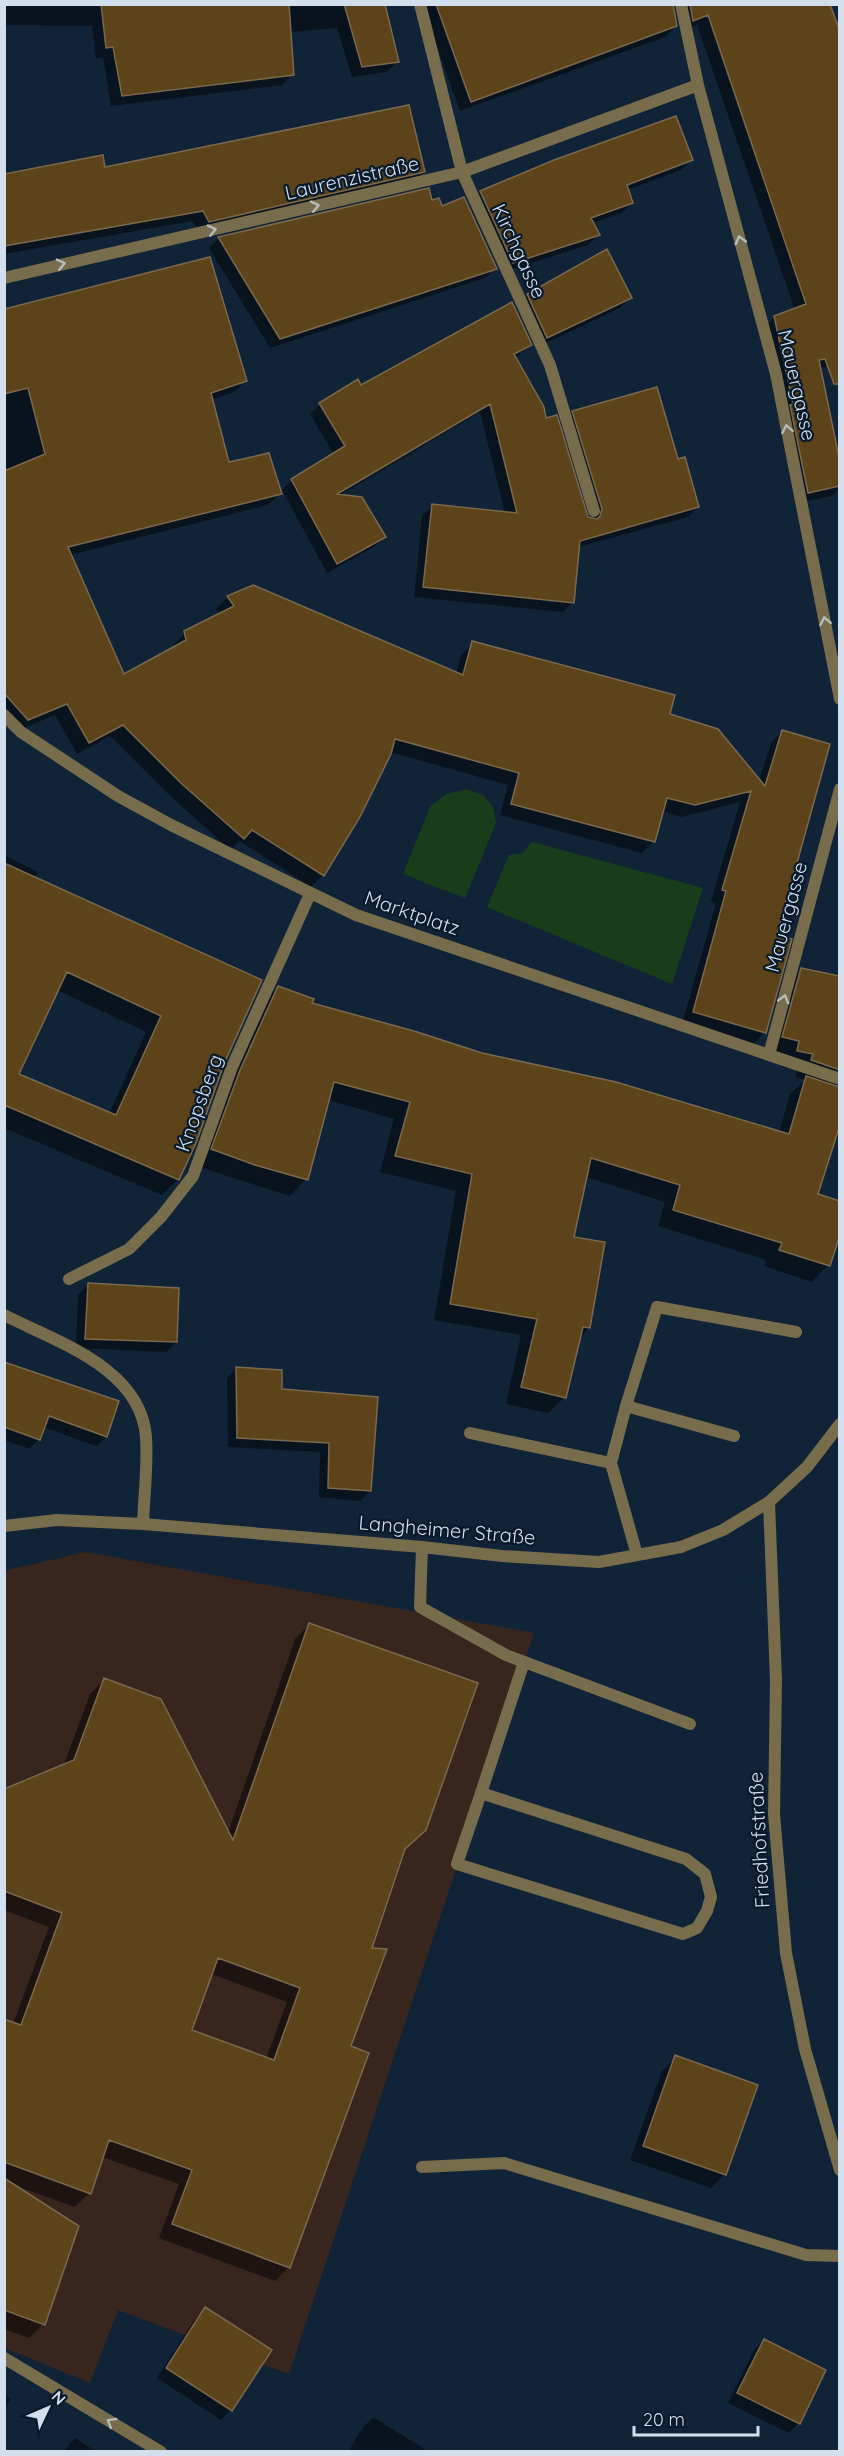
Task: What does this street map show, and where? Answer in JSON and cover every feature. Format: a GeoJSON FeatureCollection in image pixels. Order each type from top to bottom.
{"type":"FeatureCollection","features":[{"type":"Feature","properties":{"kind":"street","name":"Kirchgasse"},"geometry":{"type":"LineString","coordinates":[[420,4],[462,172],[550,365],[594,511]]}},
{"type":"Feature","properties":{"kind":"street","name":"Mauergasse"},"geometry":{"type":"LineString","coordinates":[[681,4],[698,85],[776,374],[840,699]]}},
{"type":"Feature","properties":{"kind":"street","name":"Laurenzistraße"},"geometry":{"type":"LineString","coordinates":[[4,278],[462,172],[698,85]]}},
{"type":"Feature","properties":{"kind":"street","name":"Marktplatz"},"geometry":{"type":"LineString","coordinates":[[4,715],[21,732],[118,796],[356,915],[840,1079]]}},
{"type":"Feature","properties":{"kind":"street","name":"Mauergasse"},"geometry":{"type":"LineString","coordinates":[[769,1055],[840,789]]}},
{"type":"Feature","properties":{"kind":"street","name":"Knopsberg"},"geometry":{"type":"LineString","coordinates":[[69,1279],[129,1249],[161,1217],[193,1176],[231,1067],[310,894]]}},
{"type":"Feature","properties":{"kind":"street"},"geometry":{"type":"LineString","coordinates":[[637,1555],[611,1463],[657,1307],[796,1332]]}},
{"type":"Feature","properties":{"kind":"street"},"geometry":{"type":"LineString","coordinates":[[4,1316],[102,1365],[127,1388],[141,1412],[146,1437],[143,1524]]}},
{"type":"Feature","properties":{"kind":"street"},"geometry":{"type":"LineString","coordinates":[[626,1406],[735,1436]]}},
{"type":"Feature","properties":{"kind":"street","name":"Langheimer Straße"},"geometry":{"type":"LineString","coordinates":[[4,1526],[57,1520],[143,1524],[422,1547],[502,1556],[599,1562],[681,1547],[712,1534],[770,1502],[807,1467],[840,1424]]}},
{"type":"Feature","properties":{"kind":"street"},"geometry":{"type":"LineString","coordinates":[[470,1433],[611,1463]]}},
{"type":"Feature","properties":{"kind":"street","name":"Friedhofstraße"},"geometry":{"type":"LineString","coordinates":[[770,1502],[776,1680],[774,1814],[786,1953],[805,2049],[840,2170]]}},
{"type":"Feature","properties":{"kind":"street"},"geometry":{"type":"LineString","coordinates":[[422,1547],[420,1607],[506,1655],[690,1724]]}},
{"type":"Feature","properties":{"kind":"street"},"geometry":{"type":"LineString","coordinates":[[481,1793],[686,1859],[705,1874],[711,1897],[707,1911],[697,1928],[683,1934],[458,1864],[481,1793],[525,1662]]}},
{"type":"Feature","properties":{"kind":"street"},"geometry":{"type":"LineString","coordinates":[[422,2167],[504,2163],[806,2255],[840,2256]]}},
{"type":"Feature","properties":{"kind":"street"},"geometry":{"type":"LineString","coordinates":[[4,2358],[161,2451]]}},
{"type":"Feature","properties":{"kind":"shaded area"},"geometry":{"type":"Polygon","coordinates":[[[85,1552],[534,1633],[289,2374],[118,2310],[90,2383],[5,2348],[4,1571],[85,1552]]]}},
{"type":"Feature","properties":{"kind":"green space"},"geometry":{"type":"Polygon","coordinates":[[[467,789],[484,796],[493,807],[496,823],[465,898],[403,874],[430,807],[446,794],[467,789]]]}},
{"type":"Feature","properties":{"kind":"green space"},"geometry":{"type":"Polygon","coordinates":[[[532,842],[703,888],[672,984],[487,907],[509,855],[522,854],[532,842]]]}},
{"type":"Feature","properties":{"kind":"building"},"geometry":{"type":"Polygon","coordinates":[[[101,4],[289,4],[294,75],[122,96],[113,47],[106,48],[101,4]]]}},
{"type":"Feature","properties":{"kind":"building"},"geometry":{"type":"Polygon","coordinates":[[[344,4],[385,4],[399,62],[362,67],[344,4]]]}},
{"type":"Feature","properties":{"kind":"building"},"geometry":{"type":"Polygon","coordinates":[[[436,4],[673,4],[677,26],[471,102],[436,4]]]}},
{"type":"Feature","properties":{"kind":"building"},"geometry":{"type":"Polygon","coordinates":[[[690,4],[830,4],[840,32],[840,384],[834,384],[825,359],[819,360],[840,462],[840,486],[808,493],[790,405],[793,404],[774,316],[806,304],[708,15],[693,21],[690,4]]]}},
{"type":"Feature","properties":{"kind":"building"},"geometry":{"type":"Polygon","coordinates":[[[409,105],[425,172],[209,222],[203,211],[4,246],[4,174],[103,155],[105,167],[409,105]]]}},
{"type":"Feature","properties":{"kind":"building"},"geometry":{"type":"Polygon","coordinates":[[[676,116],[693,160],[627,185],[633,203],[591,218],[600,235],[513,263],[480,191],[554,160],[676,116]]]}},
{"type":"Feature","properties":{"kind":"building"},"geometry":{"type":"Polygon","coordinates":[[[429,188],[432,200],[439,198],[442,206],[464,197],[497,269],[280,339],[218,237],[429,188]]]}},
{"type":"Feature","properties":{"kind":"building"},"geometry":{"type":"Polygon","coordinates":[[[607,249],[632,298],[547,338],[527,294],[607,249]]]}},
{"type":"Feature","properties":{"kind":"building"},"geometry":{"type":"Polygon","coordinates":[[[210,257],[247,381],[211,393],[229,462],[269,453],[282,494],[68,547],[124,674],[186,640],[184,631],[234,606],[227,596],[253,585],[463,675],[472,641],[675,695],[670,714],[718,729],[765,786],[782,730],[830,744],[777,935],[792,939],[766,1033],[693,1012],[726,891],[722,890],[751,791],[695,805],[667,798],[655,842],[511,804],[519,773],[395,739],[391,754],[360,817],[324,876],[252,830],[244,839],[182,784],[123,725],[89,743],[67,704],[28,720],[4,693],[4,471],[45,454],[28,388],[4,394],[4,309],[210,257]]]}},
{"type":"Feature","properties":{"kind":"building"},"geometry":{"type":"Polygon","coordinates":[[[512,302],[532,345],[514,354],[544,407],[546,418],[557,415],[588,517],[597,519],[602,509],[572,411],[657,387],[678,459],[685,457],[699,507],[580,541],[574,603],[423,587],[432,504],[517,513],[490,404],[337,494],[362,497],[386,537],[337,564],[291,479],[345,446],[319,403],[358,379],[361,385],[512,302]]]}},
{"type":"Feature","properties":{"kind":"building"},"geometry":{"type":"Polygon","coordinates":[[[4,863],[262,980],[224,1064],[196,1143],[179,1180],[4,1105],[4,863]],[[67,972],[19,1074],[116,1115],[161,1016],[67,972]]]}},
{"type":"Feature","properties":{"kind":"building"},"geometry":{"type":"Polygon","coordinates":[[[801,968],[840,976],[840,1070],[811,1060],[813,1054],[797,1051],[799,1041],[782,1037],[801,968]]]}},
{"type":"Feature","properties":{"kind":"building"},"geometry":{"type":"Polygon","coordinates":[[[278,986],[314,999],[312,1003],[414,1031],[482,1053],[616,1082],[789,1134],[806,1076],[840,1087],[840,1125],[818,1194],[840,1201],[840,1235],[830,1266],[779,1250],[782,1243],[673,1210],[680,1185],[591,1158],[574,1237],[605,1242],[590,1328],[583,1327],[566,1398],[521,1387],[537,1319],[450,1304],[472,1174],[395,1156],[410,1102],[334,1082],[308,1180],[255,1165],[211,1149],[240,1070],[278,986]]]}},
{"type":"Feature","properties":{"kind":"building"},"geometry":{"type":"Polygon","coordinates":[[[88,1283],[179,1288],[177,1342],[85,1339],[88,1283]]]}},
{"type":"Feature","properties":{"kind":"building"},"geometry":{"type":"Polygon","coordinates":[[[4,1362],[119,1401],[107,1437],[49,1416],[40,1440],[4,1427],[4,1362]]]}},
{"type":"Feature","properties":{"kind":"building"},"geometry":{"type":"Polygon","coordinates":[[[236,1367],[282,1370],[282,1389],[378,1397],[371,1491],[328,1488],[329,1443],[237,1438],[236,1367]]]}},
{"type":"Feature","properties":{"kind":"building"},"geometry":{"type":"Polygon","coordinates":[[[309,1623],[478,1683],[426,1830],[405,1849],[372,1948],[387,1949],[351,2046],[369,2053],[290,2268],[172,2224],[192,2170],[109,2140],[91,2194],[4,2162],[4,2019],[21,2025],[62,1913],[4,1891],[4,1789],[74,1760],[104,1678],[161,1699],[233,1840],[309,1623]],[[218,1958],[192,2030],[274,2060],[300,1988],[218,1958]]]}},
{"type":"Feature","properties":{"kind":"building"},"geometry":{"type":"Polygon","coordinates":[[[675,2055],[758,2085],[726,2175],[643,2146],[675,2055]]]}},
{"type":"Feature","properties":{"kind":"building"},"geometry":{"type":"Polygon","coordinates":[[[4,2178],[79,2226],[45,2325],[4,2310],[4,2178]]]}},
{"type":"Feature","properties":{"kind":"building"},"geometry":{"type":"Polygon","coordinates":[[[205,2307],[272,2350],[232,2411],[166,2368],[205,2307]]]}},
{"type":"Feature","properties":{"kind":"building"},"geometry":{"type":"Polygon","coordinates":[[[764,2339],[826,2370],[800,2424],[737,2393],[764,2339]]]}}]}
